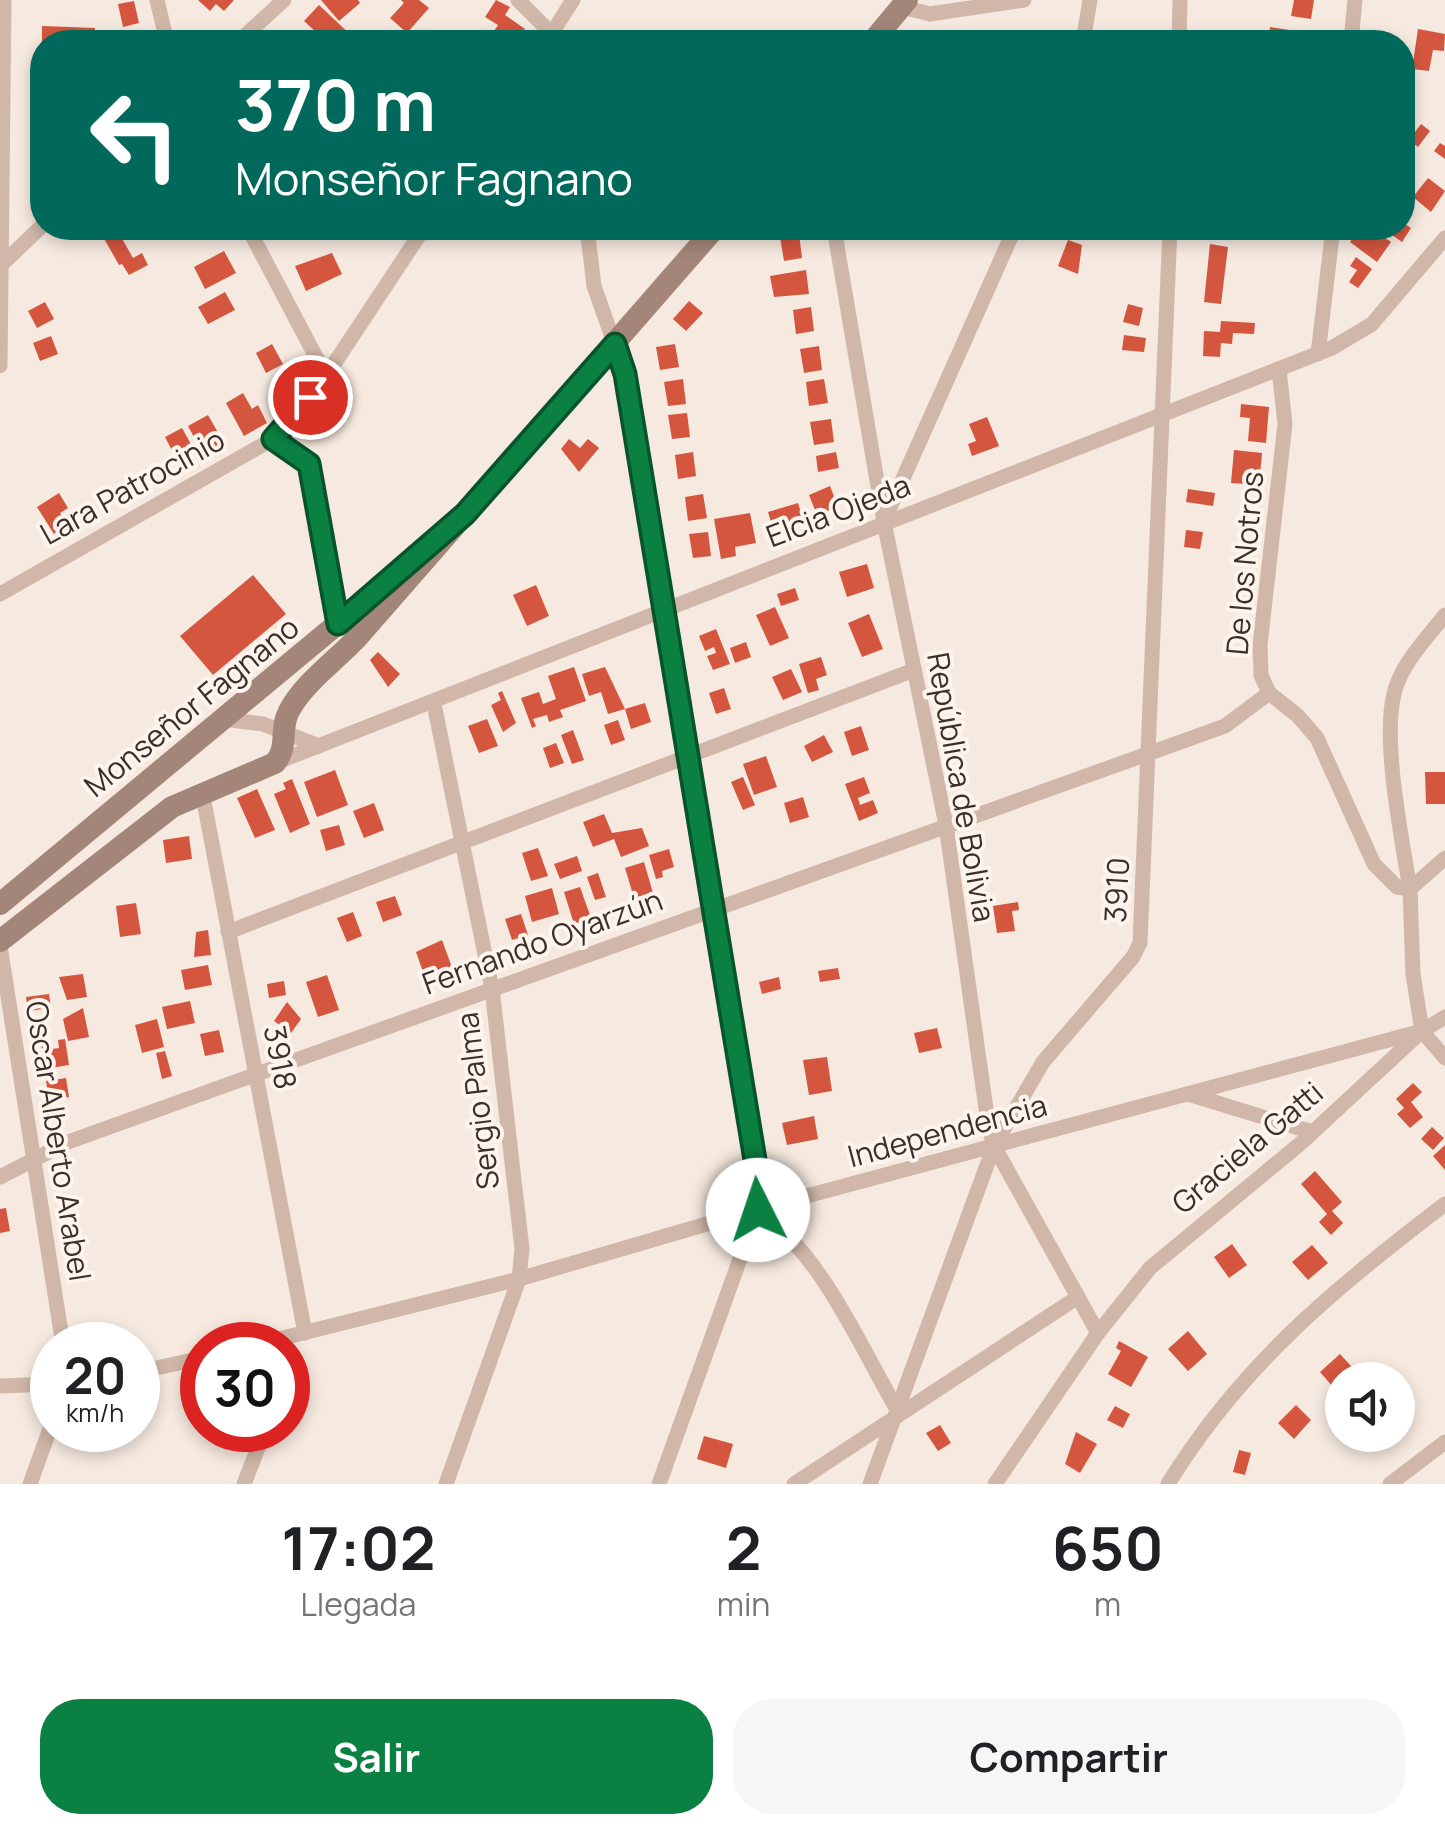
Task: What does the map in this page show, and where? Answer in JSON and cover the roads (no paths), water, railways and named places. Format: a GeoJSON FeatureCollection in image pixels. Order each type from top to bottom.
{"type":"FeatureCollection","features":[{"type":"Feature","properties":{"kind":"street"},"geometry":{"type":"LineString","coordinates":[[0,366],[4,0]]}},
{"type":"Feature","properties":{"kind":"street"},"geometry":{"type":"LineString","coordinates":[[157,0],[164,30]]}},
{"type":"Feature","properties":{"kind":"street"},"geometry":{"type":"LineString","coordinates":[[251,30],[284,0]]}},
{"type":"Feature","properties":{"kind":"street"},"geometry":{"type":"LineString","coordinates":[[518,0],[545,30]]}},
{"type":"Feature","properties":{"kind":"street"},"geometry":{"type":"LineString","coordinates":[[558,30],[573,0]]}},
{"type":"Feature","properties":{"kind":"street"},"geometry":{"type":"LineString","coordinates":[[882,30],[904,3],[930,14],[1024,0]]}},
{"type":"Feature","properties":{"kind":"street"},"geometry":{"type":"LineString","coordinates":[[1086,30],[1090,0]]}},
{"type":"Feature","properties":{"kind":"street"},"geometry":{"type":"LineString","coordinates":[[1179,30],[1180,0]]}},
{"type":"Feature","properties":{"kind":"street"},"geometry":{"type":"LineString","coordinates":[[1352,30],[1355,0]]}},
{"type":"Feature","properties":{"kind":"street"},"geometry":{"type":"LineString","coordinates":[[1,265],[30,237]]}},
{"type":"Feature","properties":{"kind":"street","name":"Elcia Ojeda"},"geometry":{"type":"LineString","coordinates":[[275,764],[434,704],[662,608],[1318,354],[1372,324],[1445,238]]}},
{"type":"Feature","properties":{"kind":"street"},"geometry":{"type":"LineString","coordinates":[[254,240],[326,376]]}},
{"type":"Feature","properties":{"kind":"street","name":"Lara Patrocinio"},"geometry":{"type":"LineString","coordinates":[[0,594],[273,439],[326,376],[416,240]]}},
{"type":"Feature","properties":{"kind":"street"},"geometry":{"type":"LineString","coordinates":[[588,240],[594,286],[625,374],[758,1178],[758,1210],[659,1484]]}},
{"type":"Feature","properties":{"kind":"street","name":"Monseñor Fagnano"},"geometry":{"type":"LineString","coordinates":[[0,944],[143,826],[202,791],[275,764],[285,752],[283,733],[296,700],[465,514],[704,240]]}},
{"type":"Feature","properties":{"kind":"street","name":"República de Bolivia"},"geometry":{"type":"LineString","coordinates":[[836,240],[884,522],[946,824],[994,1146],[1098,1332]]}},
{"type":"Feature","properties":{"kind":"street"},"geometry":{"type":"LineString","coordinates":[[884,522],[1009,240]]}},
{"type":"Feature","properties":{"kind":"street","name":"3910"},"geometry":{"type":"LineString","coordinates":[[870,1484],[994,1146],[1043,1062],[1140,944],[1169,240]]}},
{"type":"Feature","properties":{"kind":"street"},"geometry":{"type":"LineString","coordinates":[[1318,354],[1332,240]]}},
{"type":"Feature","properties":{"kind":"street","name":"De los Notros"},"geometry":{"type":"LineString","coordinates":[[1279,369],[1285,424],[1260,645],[1261,675],[1269,693],[1298,716],[1316,738],[1374,864],[1397,888],[1410,890]]}},
{"type":"Feature","properties":{"kind":"street"},"geometry":{"type":"LineString","coordinates":[[273,439],[309,464],[338,624]]}},
{"type":"Feature","properties":{"kind":"street","name":"Monseñor Fagnano"},"geometry":{"type":"LineString","coordinates":[[0,904],[465,514]]}},
{"type":"Feature","properties":{"kind":"street"},"geometry":{"type":"LineString","coordinates":[[1445,616],[1404,669],[1391,714],[1399,820],[1410,890],[1413,974],[1422,1032],[1445,1058]]}},
{"type":"Feature","properties":{"kind":"street"},"geometry":{"type":"LineString","coordinates":[[228,932],[914,670]]}},
{"type":"Feature","properties":{"kind":"street","name":"Fernando Oyarzún"},"geometry":{"type":"LineString","coordinates":[[0,1177],[35,1156],[256,1073],[1225,726],[1269,693]]}},
{"type":"Feature","properties":{"kind":"street","name":"Sergio Palma"},"geometry":{"type":"LineString","coordinates":[[434,704],[492,989],[522,1250],[519,1279],[446,1484]]}},
{"type":"Feature","properties":{"kind":"street"},"geometry":{"type":"LineString","coordinates":[[222,719],[244,719],[323,746]]}},
{"type":"Feature","properties":{"kind":"street","name":"3918"},"geometry":{"type":"LineString","coordinates":[[202,791],[303,1322]]}},
{"type":"Feature","properties":{"kind":"street"},"geometry":{"type":"LineString","coordinates":[[1410,890],[1445,858]]}},
{"type":"Feature","properties":{"kind":"street","name":"Oscar Alberto Arabel"},"geometry":{"type":"LineString","coordinates":[[0,944],[60,1322]]}},
{"type":"Feature","properties":{"kind":"street","name":"Graciela Gatti"},"geometry":{"type":"LineString","coordinates":[[995,1484],[1098,1332],[1165,1252],[1312,1132],[1422,1032],[1445,1017]]}},
{"type":"Feature","properties":{"kind":"street","name":"Independencia"},"geometry":{"type":"LineString","coordinates":[[310,1332],[519,1279],[758,1210],[1422,1032]]}},
{"type":"Feature","properties":{"kind":"street"},"geometry":{"type":"LineString","coordinates":[[1188,1094],[1312,1132]]}},
{"type":"Feature","properties":{"kind":"street"},"geometry":{"type":"LineString","coordinates":[[1168,1484],[1221,1403],[1276,1345],[1349,1277],[1445,1204]]}},
{"type":"Feature","properties":{"kind":"street"},"geometry":{"type":"LineString","coordinates":[[758,1210],[787,1230],[812,1262],[899,1413]]}},
{"type":"Feature","properties":{"kind":"street"},"geometry":{"type":"LineString","coordinates":[[794,1484],[1078,1298]]}},
{"type":"Feature","properties":{"kind":"street"},"geometry":{"type":"LineString","coordinates":[[0,1386],[30,1385]]}},
{"type":"Feature","properties":{"kind":"street"},"geometry":{"type":"LineString","coordinates":[[1390,1484],[1445,1442]]}},
{"type":"Feature","properties":{"kind":"street"},"geometry":{"type":"LineString","coordinates":[[30,1484],[42,1452]]}},
{"type":"Feature","properties":{"kind":"street"},"geometry":{"type":"LineString","coordinates":[[244,1484],[256,1452]]}}]}
